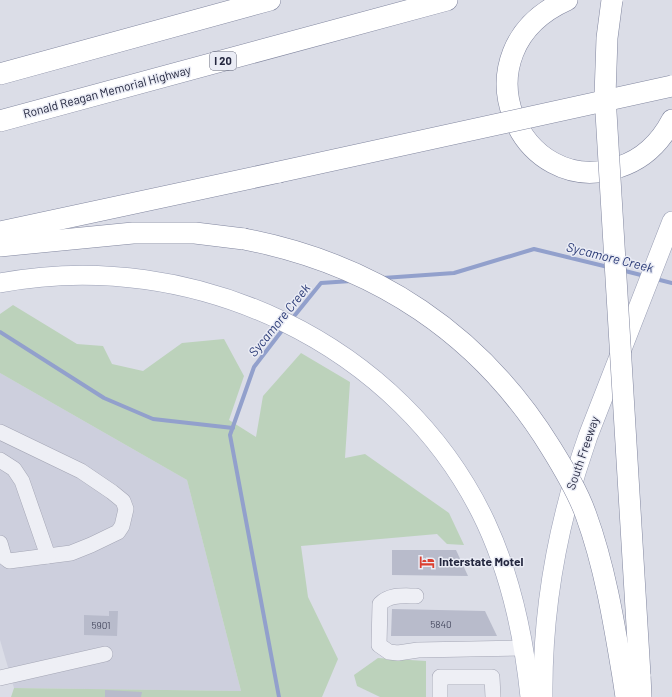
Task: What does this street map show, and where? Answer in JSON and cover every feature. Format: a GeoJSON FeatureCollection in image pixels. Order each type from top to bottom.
{"type":"FeatureCollection","features":[{"type":"Feature","properties":{"kind":"highway"},"geometry":{"type":"LineString","coordinates":[[0,74],[270,0]]}},
{"type":"Feature","properties":{"kind":"highway","name":"Ronald Reagan Memorial Highway"},"geometry":{"type":"LineString","coordinates":[[0,121],[446,0]]}},
{"type":"Feature","properties":{"kind":"highway"},"geometry":{"type":"LineString","coordinates":[[567,0],[551,8],[529,26],[520,38],[509,63],[506,89],[509,104],[518,127],[531,144],[552,161],[564,167],[588,171],[614,169],[636,160],[646,153],[663,136],[672,120]]}},
{"type":"Feature","properties":{"kind":"highway"},"geometry":{"type":"LineString","coordinates":[[612,0],[605,66],[606,123],[630,683]]}},
{"type":"Feature","properties":{"kind":"highway"},"geometry":{"type":"LineString","coordinates":[[0,232],[672,86]]}},
{"type":"Feature","properties":{"kind":"highway"},"geometry":{"type":"LineString","coordinates":[[0,246],[133,233],[195,233],[244,239],[282,246],[313,255],[350,270],[436,320],[479,357],[520,404],[541,432],[566,474],[586,514],[603,571],[630,683],[641,697]]}},
{"type":"Feature","properties":{"kind":"main road","name":"South Freeway"},"geometry":{"type":"LineString","coordinates":[[543,697],[545,626],[557,542],[576,472],[672,221]]}},
{"type":"Feature","properties":{"kind":"main road"},"geometry":{"type":"LineString","coordinates":[[0,283],[68,275],[131,278],[190,287],[238,302],[294,326],[318,340],[363,372],[389,393],[426,430],[471,494],[486,524],[505,572],[524,648],[530,697]]}},
{"type":"Feature","properties":{"kind":"lane"},"geometry":{"type":"LineString","coordinates":[[0,432],[81,471],[112,492],[124,504],[125,513],[122,526],[113,535],[71,553],[7,561],[0,543]]}},
{"type":"Feature","properties":{"kind":"lane"},"geometry":{"type":"LineString","coordinates":[[0,460],[14,469],[22,481],[48,556]]}},
{"type":"Feature","properties":{"kind":"lane"},"geometry":{"type":"LineString","coordinates":[[416,596],[391,596],[385,598],[380,604],[379,645],[383,649],[398,653],[418,650],[524,648]]}},
{"type":"Feature","properties":{"kind":"lane"},"geometry":{"type":"LineString","coordinates":[[0,678],[106,654]]}},
{"type":"Feature","properties":{"kind":"lane"},"geometry":{"type":"LineString","coordinates":[[440,697],[440,677],[492,677],[493,697]]}},
{"type":"Feature","properties":{"kind":"shaded area"},"geometry":{"type":"Polygon","coordinates":[[[0,373],[187,480],[241,691],[14,688],[0,640],[0,373]]]}},
{"type":"Feature","properties":{"kind":"green space"},"geometry":{"type":"Polygon","coordinates":[[[13,305],[77,344],[103,346],[112,364],[143,371],[182,343],[224,339],[244,376],[229,420],[256,437],[263,396],[301,353],[350,382],[345,458],[365,454],[449,513],[464,545],[447,544],[437,534],[301,546],[308,597],[338,659],[322,697],[11,697],[14,688],[241,691],[187,480],[0,373],[0,314],[13,305]]]}},
{"type":"Feature","properties":{"kind":"green space"},"geometry":{"type":"Polygon","coordinates":[[[378,658],[426,661],[426,697],[380,697],[357,686],[354,675],[378,658]]]}},
{"type":"Feature","properties":{"kind":"building","name":"Interstate Motel"},"geometry":{"type":"Polygon","coordinates":[[[392,550],[456,550],[468,576],[392,575],[392,550]]]}},
{"type":"Feature","properties":{"kind":"building"},"geometry":{"type":"Polygon","coordinates":[[[392,609],[485,611],[497,636],[391,636],[392,609]]]}},
{"type":"Feature","properties":{"kind":"building"},"geometry":{"type":"Polygon","coordinates":[[[109,611],[118,611],[117,636],[84,635],[84,615],[109,616],[109,611]]]}},
{"type":"Feature","properties":{"kind":"building"},"geometry":{"type":"Polygon","coordinates":[[[105,690],[142,692],[141,697],[105,697],[105,690]]]}},
{"type":"Feature","properties":{"kind":"waterway","name":"Sycamore Creek"},"geometry":{"type":"LineString","coordinates":[[383,278],[454,273],[534,249],[608,267]]}},
{"type":"Feature","properties":{"kind":"waterway","name":"Sycamore Creek"},"geometry":{"type":"LineString","coordinates":[[621,270],[645,276]]}},
{"type":"Feature","properties":{"kind":"waterway","name":"Sycamore Creek"},"geometry":{"type":"LineString","coordinates":[[656,279],[672,283]]}},
{"type":"Feature","properties":{"kind":"waterway","name":"Sycamore Creek"},"geometry":{"type":"LineString","coordinates":[[291,320],[321,283],[351,281]]}},
{"type":"Feature","properties":{"kind":"waterway","name":"Sycamore Creek"},"geometry":{"type":"LineString","coordinates":[[279,697],[230,435],[254,367],[284,328]]}},
{"type":"Feature","properties":{"kind":"waterway"},"geometry":{"type":"LineString","coordinates":[[0,332],[104,398],[153,419],[233,428]]}},
{"type":"Feature","properties":{"kind":"place","name":"Interstate Motel"},"geometry":{"type":"Point","coordinates":[427,562]}}]}
